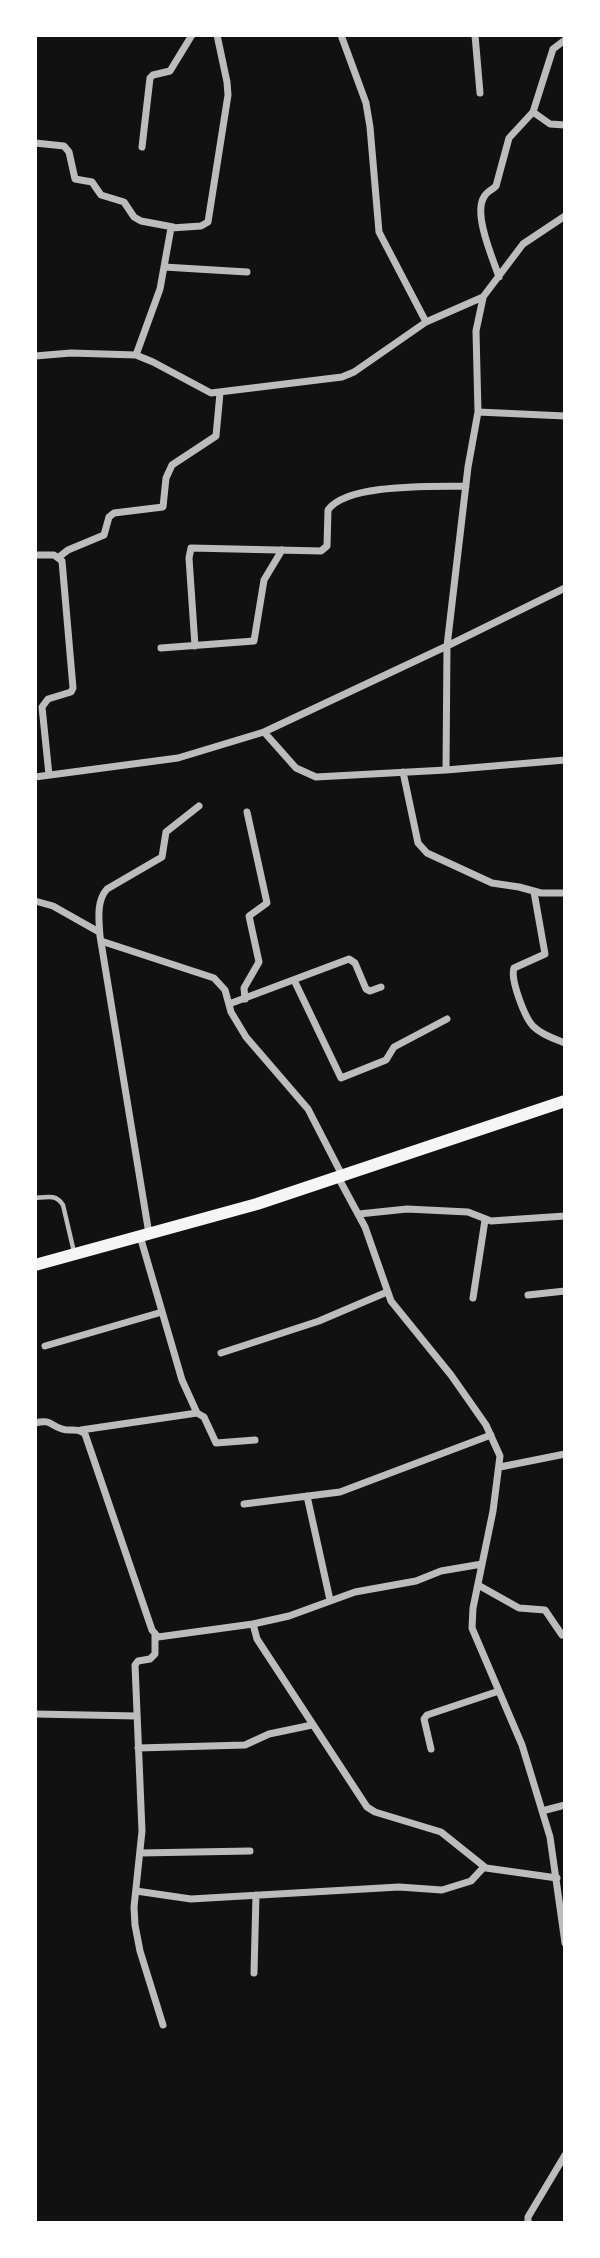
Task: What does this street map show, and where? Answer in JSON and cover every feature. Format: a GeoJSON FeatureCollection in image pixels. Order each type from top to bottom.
{"type":"FeatureCollection","features":[{"type":"Feature","properties":{"kind":"main road"},"geometry":{"type":"LineString","coordinates":[[35,1265],[257,1204],[565,1101]]}},
{"type":"Feature","properties":{"kind":"street"},"geometry":{"type":"LineString","coordinates":[[142,147],[150,78],[170,71],[192,35]]}},
{"type":"Feature","properties":{"kind":"street"},"geometry":{"type":"LineString","coordinates":[[35,144],[64,146],[69,152],[75,179],[92,182],[101,195],[124,202],[134,217],[141,221],[173,227],[201,226],[208,222],[228,95],[217,35]]}},
{"type":"Feature","properties":{"kind":"street"},"geometry":{"type":"LineString","coordinates":[[341,35],[366,103],[379,232],[426,322]]}},
{"type":"Feature","properties":{"kind":"street"},"geometry":{"type":"LineString","coordinates":[[475,35],[480,93]]}},
{"type":"Feature","properties":{"kind":"street"},"geometry":{"type":"LineString","coordinates":[[499,277],[480,217],[480,209],[485,194],[496,186],[509,138],[533,113],[553,49],[565,40]]}},
{"type":"Feature","properties":{"kind":"street"},"geometry":{"type":"LineString","coordinates":[[533,113],[550,124],[565,125]]}},
{"type":"Feature","properties":{"kind":"street"},"geometry":{"type":"LineString","coordinates":[[446,770],[447,646],[466,486],[478,412],[475,331],[483,297],[523,244],[565,216]]}},
{"type":"Feature","properties":{"kind":"street"},"geometry":{"type":"LineString","coordinates":[[136,355],[160,289],[170,231],[173,227]]}},
{"type":"Feature","properties":{"kind":"street"},"geometry":{"type":"LineString","coordinates":[[164,267],[247,272]]}},
{"type":"Feature","properties":{"kind":"street"},"geometry":{"type":"LineString","coordinates":[[35,356],[71,353],[136,355],[201,389],[220,393],[342,377],[354,372],[426,322],[483,297]]}},
{"type":"Feature","properties":{"kind":"street"},"geometry":{"type":"LineString","coordinates":[[35,555],[59,556],[104,536],[109,517],[114,513],[163,507],[166,478],[172,465],[216,436],[220,393]]}},
{"type":"Feature","properties":{"kind":"street"},"geometry":{"type":"LineString","coordinates":[[478,412],[565,416]]}},
{"type":"Feature","properties":{"kind":"street"},"geometry":{"type":"LineString","coordinates":[[195,646],[189,558],[191,548],[325,550],[328,510],[331,505],[355,493],[367,490],[466,486]]}},
{"type":"Feature","properties":{"kind":"street"},"geometry":{"type":"LineString","coordinates":[[161,648],[254,641],[264,580],[282,550]]}},
{"type":"Feature","properties":{"kind":"street"},"geometry":{"type":"LineString","coordinates":[[35,703],[71,692],[73,688],[63,566],[59,556]]}},
{"type":"Feature","properties":{"kind":"street"},"geometry":{"type":"LineString","coordinates":[[35,777],[178,758],[264,732],[565,588]]}},
{"type":"Feature","properties":{"kind":"street"},"geometry":{"type":"LineString","coordinates":[[44,702],[42,707],[49,775]]}},
{"type":"Feature","properties":{"kind":"street"},"geometry":{"type":"LineString","coordinates":[[264,732],[296,768],[316,777],[565,760]]}},
{"type":"Feature","properties":{"kind":"street"},"geometry":{"type":"LineString","coordinates":[[402,772],[421,849],[492,883],[534,892],[565,893]]}},
{"type":"Feature","properties":{"kind":"street"},"geometry":{"type":"LineString","coordinates":[[199,806],[166,832],[162,857],[103,893],[99,905],[100,937],[144,1235],[162,1312],[182,1380],[197,1413],[204,1417],[216,1443],[255,1440]]}},
{"type":"Feature","properties":{"kind":"street"},"geometry":{"type":"LineString","coordinates":[[245,999],[244,988],[259,962],[249,916],[267,903],[247,812]]}},
{"type":"Feature","properties":{"kind":"street"},"geometry":{"type":"LineString","coordinates":[[534,892],[545,954],[514,968],[512,972],[533,1027],[565,1043]]}},
{"type":"Feature","properties":{"kind":"street"},"geometry":{"type":"LineString","coordinates":[[35,901],[53,906],[100,937],[214,978],[225,990],[238,1025],[246,1037],[308,1109],[368,1234],[387,1292],[398,1312],[451,1375],[491,1435],[500,1456],[500,1467],[473,1608],[472,1628],[522,1745],[550,1837],[565,1943]]}},
{"type":"Feature","properties":{"kind":"street"},"geometry":{"type":"LineString","coordinates":[[229,1004],[349,959],[355,963],[366,989],[370,991],[381,987]]}},
{"type":"Feature","properties":{"kind":"street"},"geometry":{"type":"LineString","coordinates":[[294,980],[341,1078],[386,1060],[394,1047],[447,1019]]}},
{"type":"Feature","properties":{"kind":"street"},"geometry":{"type":"LineString","coordinates":[[359,1214],[407,1209],[468,1212],[485,1220],[565,1216]]}},
{"type":"Feature","properties":{"kind":"street"},"geometry":{"type":"LineString","coordinates":[[473,1298],[485,1220]]}},
{"type":"Feature","properties":{"kind":"street"},"geometry":{"type":"LineString","coordinates":[[528,1295],[565,1291]]}},
{"type":"Feature","properties":{"kind":"street"},"geometry":{"type":"LineString","coordinates":[[221,1353],[318,1321],[387,1292]]}},
{"type":"Feature","properties":{"kind":"street"},"geometry":{"type":"LineString","coordinates":[[45,1346],[162,1312]]}},
{"type":"Feature","properties":{"kind":"street"},"geometry":{"type":"LineString","coordinates":[[35,1423],[46,1420],[63,1430],[81,1430],[197,1413]]}},
{"type":"Feature","properties":{"kind":"street"},"geometry":{"type":"LineString","coordinates":[[81,1430],[85,1434],[155,1636],[153,1657],[135,1662],[142,1831],[135,1925],[140,1951],[163,2025]]}},
{"type":"Feature","properties":{"kind":"street"},"geometry":{"type":"LineString","coordinates":[[244,1504],[340,1492],[491,1435]]}},
{"type":"Feature","properties":{"kind":"street"},"geometry":{"type":"LineString","coordinates":[[500,1467],[565,1454]]}},
{"type":"Feature","properties":{"kind":"street"},"geometry":{"type":"LineString","coordinates":[[307,1496],[330,1600]]}},
{"type":"Feature","properties":{"kind":"street"},"geometry":{"type":"LineString","coordinates":[[155,1636],[253,1624],[306,1611],[355,1592],[416,1581],[441,1571],[482,1564]]}},
{"type":"Feature","properties":{"kind":"street"},"geometry":{"type":"LineString","coordinates":[[478,1585],[519,1608],[545,1610],[562,1635]]}},
{"type":"Feature","properties":{"kind":"street"},"geometry":{"type":"LineString","coordinates":[[253,1624],[257,1639],[367,1807],[375,1812],[441,1832],[484,1867],[495,1871],[557,1878]]}},
{"type":"Feature","properties":{"kind":"street"},"geometry":{"type":"LineString","coordinates":[[431,1749],[424,1719],[427,1715],[499,1691]]}},
{"type":"Feature","properties":{"kind":"street"},"geometry":{"type":"LineString","coordinates":[[35,1714],[137,1716]]}},
{"type":"Feature","properties":{"kind":"street"},"geometry":{"type":"LineString","coordinates":[[138,1748],[245,1745],[269,1734],[312,1726]]}},
{"type":"Feature","properties":{"kind":"street"},"geometry":{"type":"LineString","coordinates":[[542,1811],[565,1805]]}},
{"type":"Feature","properties":{"kind":"street"},"geometry":{"type":"LineString","coordinates":[[140,1853],[250,1851]]}},
{"type":"Feature","properties":{"kind":"street"},"geometry":{"type":"LineString","coordinates":[[136,1891],[184,1899],[399,1887],[449,1889],[471,1881],[484,1867]]}},
{"type":"Feature","properties":{"kind":"street"},"geometry":{"type":"LineString","coordinates":[[254,1973],[256,1895]]}},
{"type":"Feature","properties":{"kind":"street"},"geometry":{"type":"LineString","coordinates":[[528,2223],[528,2217],[565,2155]]}},
{"type":"Feature","properties":{"kind":"lane"},"geometry":{"type":"LineString","coordinates":[[35,1198],[53,1197],[63,1205],[75,1254]]}}]}
